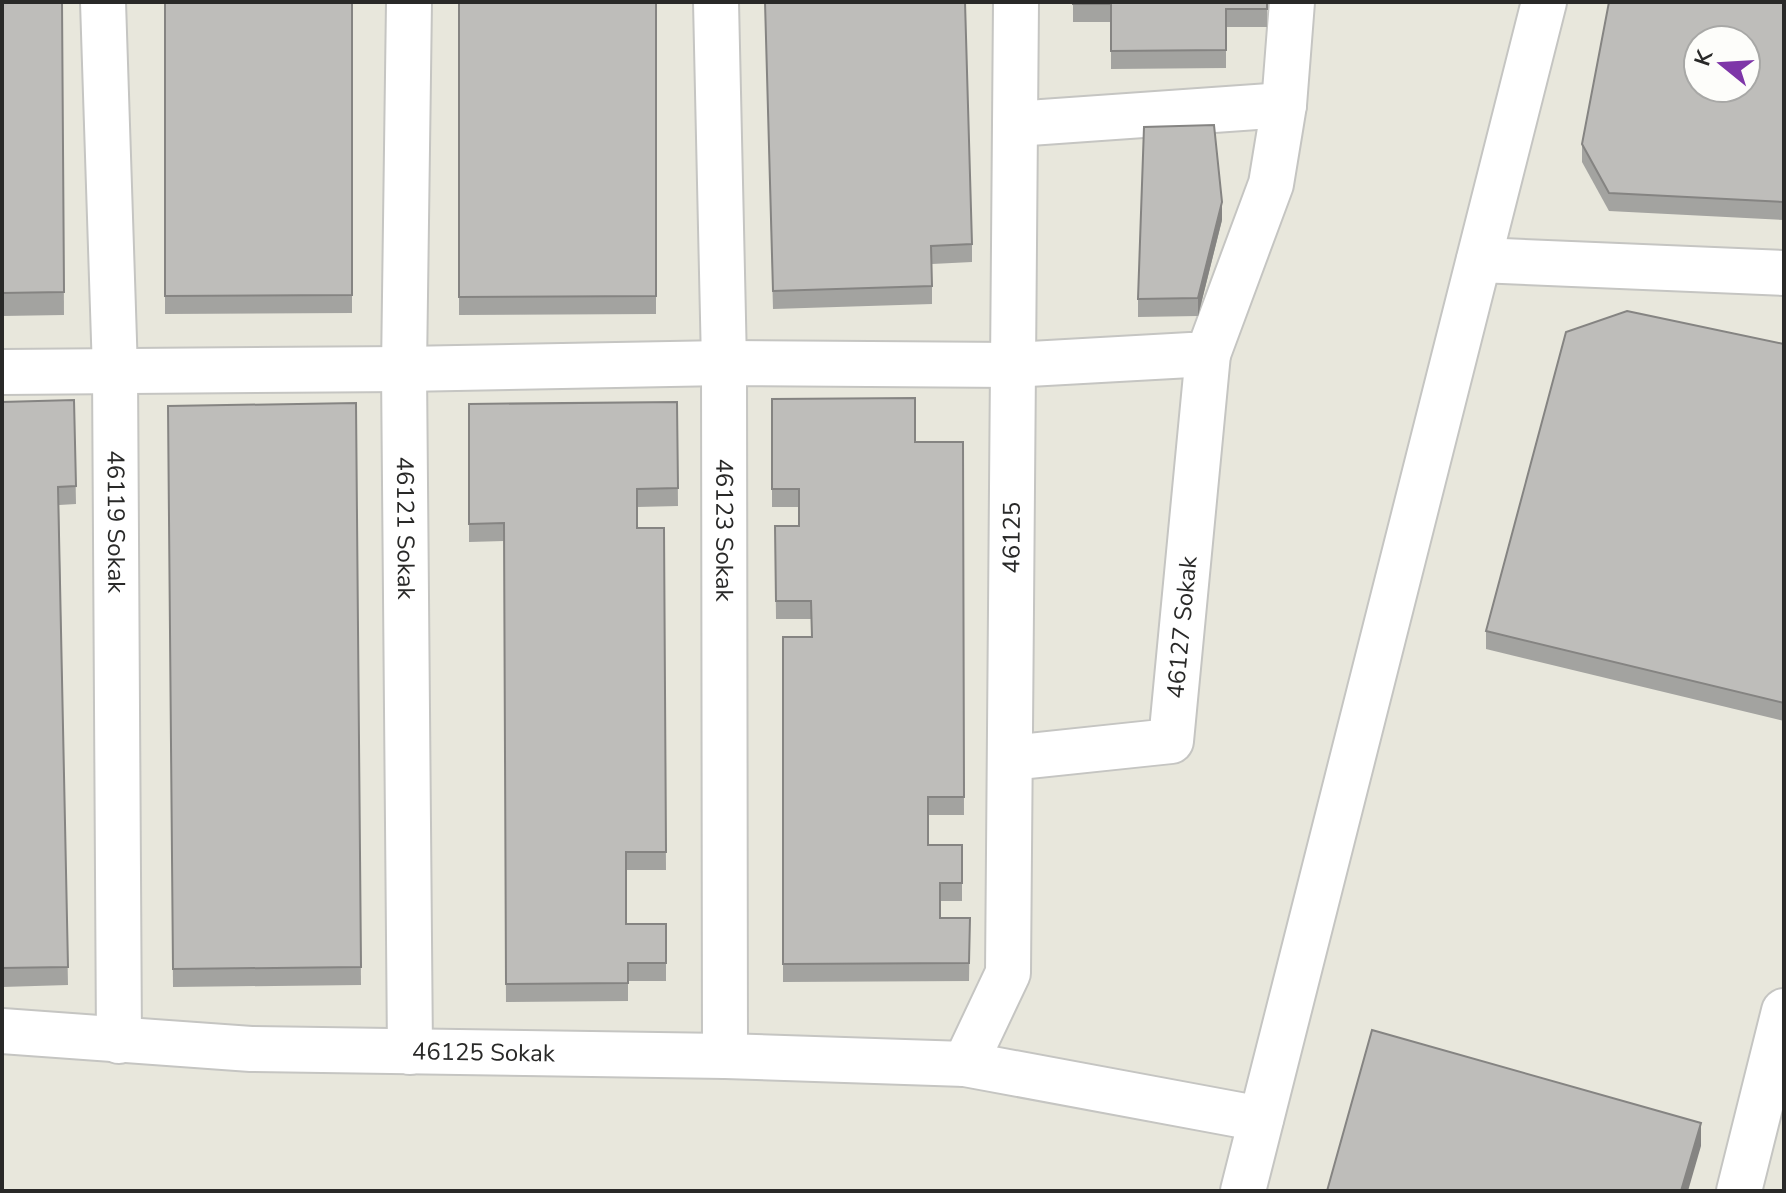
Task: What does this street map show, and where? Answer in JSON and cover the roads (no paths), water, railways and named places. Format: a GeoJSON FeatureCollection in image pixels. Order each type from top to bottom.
{"type":"FeatureCollection","features":[{"type":"Feature","properties":{"kind":"street","name":"46119 Sokak"},"geometry":{"type":"LineString","coordinates":[[103,2],[115,371],[119,1041]]}},
{"type":"Feature","properties":{"kind":"street","name":"46121 Sokak"},"geometry":{"type":"LineString","coordinates":[[409,2],[404,369],[410,1052]]}},
{"type":"Feature","properties":{"kind":"street","name":"46123 Sokak"},"geometry":{"type":"LineString","coordinates":[[716,2],[724,363],[725,1056]]}},
{"type":"Feature","properties":{"kind":"street","name":"46125"},"geometry":{"type":"LineString","coordinates":[[965,1064],[1008,973],[1016,2]]}},
{"type":"Feature","properties":{"kind":"street","name":"46127 Sokak"},"geometry":{"type":"LineString","coordinates":[[1010,758],[1171,741],[1208,354],[1271,184],[1284,105],[1292,2]]}},
{"type":"Feature","properties":{"kind":"street"},"geometry":{"type":"LineString","coordinates":[[1243,1191],[1544,2]]}},
{"type":"Feature","properties":{"kind":"street"},"geometry":{"type":"LineString","coordinates":[[1015,124],[1284,105]]}},
{"type":"Feature","properties":{"kind":"street"},"geometry":{"type":"LineString","coordinates":[[1479,260],[1784,273]]}},
{"type":"Feature","properties":{"kind":"street"},"geometry":{"type":"LineString","coordinates":[[2,372],[724,363],[1013,365],[1208,354]]}},
{"type":"Feature","properties":{"kind":"street"},"geometry":{"type":"LineString","coordinates":[[1739,1191],[1784,1011]]}},
{"type":"Feature","properties":{"kind":"street","name":"46125 Sokak"},"geometry":{"type":"LineString","coordinates":[[2,1031],[251,1049],[725,1056],[965,1064],[1261,1119]]}}]}
